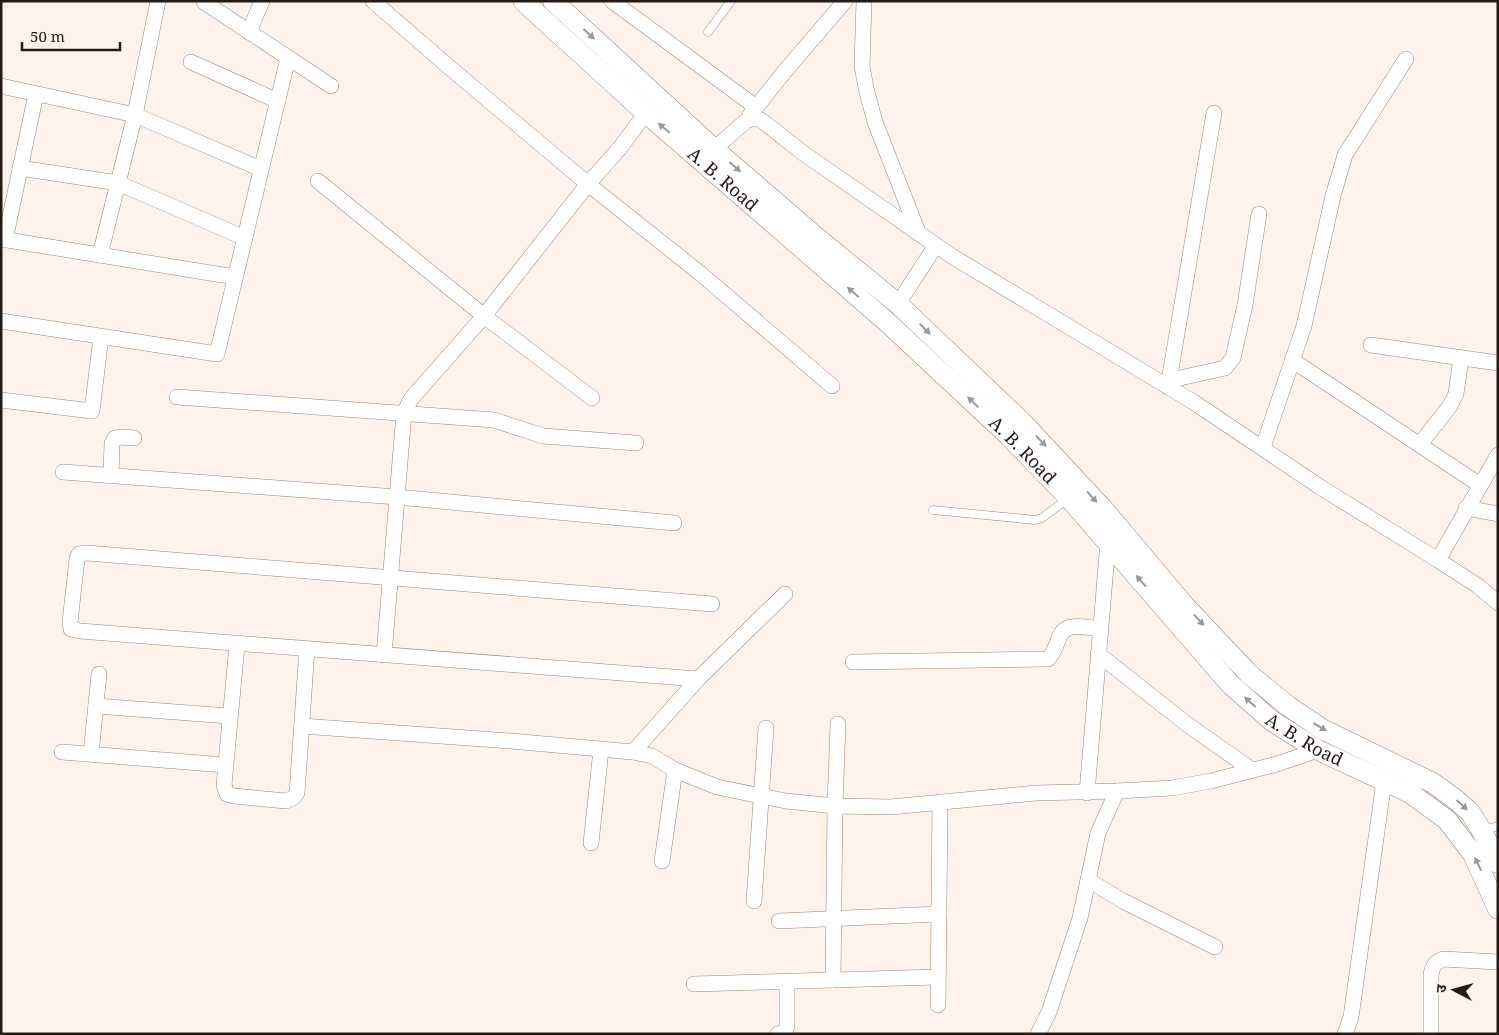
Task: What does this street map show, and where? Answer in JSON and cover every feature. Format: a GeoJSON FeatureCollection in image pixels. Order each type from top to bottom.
{"type":"FeatureCollection","features":[{"type":"Feature","properties":{"kind":"main road","name":"A. B. Road"},"geometry":{"type":"LineString","coordinates":[[523,1],[559,9],[708,154],[718,176],[887,322],[1015,429]]}},
{"type":"Feature","properties":{"kind":"main road","name":"A. B. Road"},"geometry":{"type":"LineString","coordinates":[[559,9],[646,113],[708,154],[816,237],[898,304],[1015,429],[1053,467],[1104,510],[1184,605],[1249,674],[1288,706],[1322,729],[1433,783],[1455,799],[1490,829],[1498,863]]}},
{"type":"Feature","properties":{"kind":"main road","name":"A. B. Road"},"geometry":{"type":"LineString","coordinates":[[1053,467],[1069,498],[1230,684],[1272,722],[1318,750],[1410,793],[1447,820],[1473,854],[1498,909]]}},
{"type":"Feature","properties":{"kind":"street"},"geometry":{"type":"LineString","coordinates":[[100,255],[135,115],[158,1]]}},
{"type":"Feature","properties":{"kind":"street"},"geometry":{"type":"LineString","coordinates":[[249,32],[262,1]]}},
{"type":"Feature","properties":{"kind":"street"},"geometry":{"type":"LineString","coordinates":[[373,1],[449,67],[592,178],[832,386]]}},
{"type":"Feature","properties":{"kind":"street"},"geometry":{"type":"LineString","coordinates":[[612,1],[756,107]]}},
{"type":"Feature","properties":{"kind":"street"},"geometry":{"type":"LineString","coordinates":[[708,154],[746,120],[845,1]]}},
{"type":"Feature","properties":{"kind":"street"},"geometry":{"type":"LineString","coordinates":[[864,1],[862,66],[866,88],[875,122],[918,232]]}},
{"type":"Feature","properties":{"kind":"street"},"geometry":{"type":"LineString","coordinates":[[204,2],[331,86]]}},
{"type":"Feature","properties":{"kind":"street"},"geometry":{"type":"LineString","coordinates":[[1,321],[217,354],[288,58]]}},
{"type":"Feature","properties":{"kind":"street"},"geometry":{"type":"LineString","coordinates":[[1263,447],[1304,326],[1333,196],[1345,155],[1406,60]]}},
{"type":"Feature","properties":{"kind":"street"},"geometry":{"type":"LineString","coordinates":[[192,62],[278,101]]}},
{"type":"Feature","properties":{"kind":"street"},"geometry":{"type":"LineString","coordinates":[[1,86],[135,115],[262,169]]}},
{"type":"Feature","properties":{"kind":"street"},"geometry":{"type":"LineString","coordinates":[[36,94],[3,240],[235,277]]}},
{"type":"Feature","properties":{"kind":"street"},"geometry":{"type":"LineString","coordinates":[[384,655],[404,413],[417,390],[484,316],[592,178],[619,149],[646,113]]}},
{"type":"Feature","properties":{"kind":"street"},"geometry":{"type":"LineString","coordinates":[[1170,383],[1214,113]]}},
{"type":"Feature","properties":{"kind":"street"},"geometry":{"type":"LineString","coordinates":[[746,120],[755,118],[761,120],[803,153],[936,245],[1170,383],[1195,403],[1320,487],[1478,586],[1498,603]]}},
{"type":"Feature","properties":{"kind":"street"},"geometry":{"type":"LineString","coordinates":[[20,168],[118,183],[245,238]]}},
{"type":"Feature","properties":{"kind":"street"},"geometry":{"type":"LineString","coordinates":[[318,181],[484,316],[592,398]]}},
{"type":"Feature","properties":{"kind":"street"},"geometry":{"type":"LineString","coordinates":[[1170,383],[1226,368],[1234,358],[1245,305],[1259,214]]}},
{"type":"Feature","properties":{"kind":"street"},"geometry":{"type":"LineString","coordinates":[[898,304],[936,245]]}},
{"type":"Feature","properties":{"kind":"street"},"geometry":{"type":"LineString","coordinates":[[1,400],[92,411],[101,337]]}},
{"type":"Feature","properties":{"kind":"street"},"geometry":{"type":"LineString","coordinates":[[1371,345],[1498,363]]}},
{"type":"Feature","properties":{"kind":"street"},"geometry":{"type":"LineString","coordinates":[[1420,444],[1450,406],[1456,394],[1462,358]]}},
{"type":"Feature","properties":{"kind":"street"},"geometry":{"type":"LineString","coordinates":[[1292,360],[1480,484]]}},
{"type":"Feature","properties":{"kind":"street"},"geometry":{"type":"LineString","coordinates":[[177,397],[494,420],[543,436],[636,443]]}},
{"type":"Feature","properties":{"kind":"street"},"geometry":{"type":"LineString","coordinates":[[111,476],[112,443],[115,438],[134,438]]}},
{"type":"Feature","properties":{"kind":"street"},"geometry":{"type":"LineString","coordinates":[[1438,560],[1480,484],[1496,461]]}},
{"type":"Feature","properties":{"kind":"street"},"geometry":{"type":"LineString","coordinates":[[63,472],[397,497],[674,523]]}},
{"type":"Feature","properties":{"kind":"street"},"geometry":{"type":"LineString","coordinates":[[1466,508],[1498,514]]}},
{"type":"Feature","properties":{"kind":"street"},"geometry":{"type":"LineString","coordinates":[[1088,792],[1108,542]]}},
{"type":"Feature","properties":{"kind":"street"},"geometry":{"type":"LineString","coordinates":[[698,679],[307,648],[237,645],[80,631],[71,629],[70,622],[77,559],[80,554],[87,553],[712,604]]}},
{"type":"Feature","properties":{"kind":"street"},"geometry":{"type":"LineString","coordinates":[[633,752],[698,679],[785,594]]}},
{"type":"Feature","properties":{"kind":"street"},"geometry":{"type":"LineString","coordinates":[[853,662],[1048,660],[1054,653],[1060,635],[1065,628],[1072,626],[1101,630]]}},
{"type":"Feature","properties":{"kind":"street"},"geometry":{"type":"LineString","coordinates":[[237,645],[224,786],[227,794],[234,796],[286,801],[293,798],[297,793],[307,648]]}},
{"type":"Feature","properties":{"kind":"street"},"geometry":{"type":"LineString","coordinates":[[1098,654],[1188,725],[1252,770]]}},
{"type":"Feature","properties":{"kind":"street"},"geometry":{"type":"LineString","coordinates":[[91,754],[99,674]]}},
{"type":"Feature","properties":{"kind":"street"},"geometry":{"type":"LineString","coordinates":[[96,706],[229,716]]}},
{"type":"Feature","properties":{"kind":"street"},"geometry":{"type":"LineString","coordinates":[[834,980],[835,806],[838,724]]}},
{"type":"Feature","properties":{"kind":"street"},"geometry":{"type":"LineString","coordinates":[[302,726],[633,752],[652,756],[676,770],[717,787],[786,801],[835,806],[891,807],[1036,793],[1117,792],[1172,788],[1211,781],[1318,750]]}},
{"type":"Feature","properties":{"kind":"street"},"geometry":{"type":"LineString","coordinates":[[754,901],[766,728]]}},
{"type":"Feature","properties":{"kind":"street"},"geometry":{"type":"LineString","coordinates":[[591,843],[600,750]]}},
{"type":"Feature","properties":{"kind":"street"},"geometry":{"type":"LineString","coordinates":[[62,752],[225,765]]}},
{"type":"Feature","properties":{"kind":"street"},"geometry":{"type":"LineString","coordinates":[[662,861],[676,770]]}},
{"type":"Feature","properties":{"kind":"street"},"geometry":{"type":"LineString","coordinates":[[1345,1034],[1351,1017],[1384,781]]}},
{"type":"Feature","properties":{"kind":"street"},"geometry":{"type":"LineString","coordinates":[[1038,1034],[1049,1012],[1080,918],[1098,833],[1117,792]]}},
{"type":"Feature","properties":{"kind":"street"},"geometry":{"type":"LineString","coordinates":[[938,1004],[940,802]]}},
{"type":"Feature","properties":{"kind":"street"},"geometry":{"type":"LineString","coordinates":[[1088,880],[1123,901],[1215,947]]}},
{"type":"Feature","properties":{"kind":"street"},"geometry":{"type":"LineString","coordinates":[[779,921],[939,914]]}},
{"type":"Feature","properties":{"kind":"street"},"geometry":{"type":"LineString","coordinates":[[1431,1034],[1432,974],[1433,966],[1437,961],[1443,959],[1498,962]]}},
{"type":"Feature","properties":{"kind":"street"},"geometry":{"type":"LineString","coordinates":[[694,984],[938,977]]}},
{"type":"Feature","properties":{"kind":"street"},"geometry":{"type":"LineString","coordinates":[[778,1034],[785,1032],[787,1026],[787,982]]}},
{"type":"Feature","properties":{"kind":"lane"},"geometry":{"type":"LineString","coordinates":[[708,32],[731,1]]}},
{"type":"Feature","properties":{"kind":"lane"},"geometry":{"type":"LineString","coordinates":[[933,510],[1035,520],[1042,518],[1069,498]]}}]}
